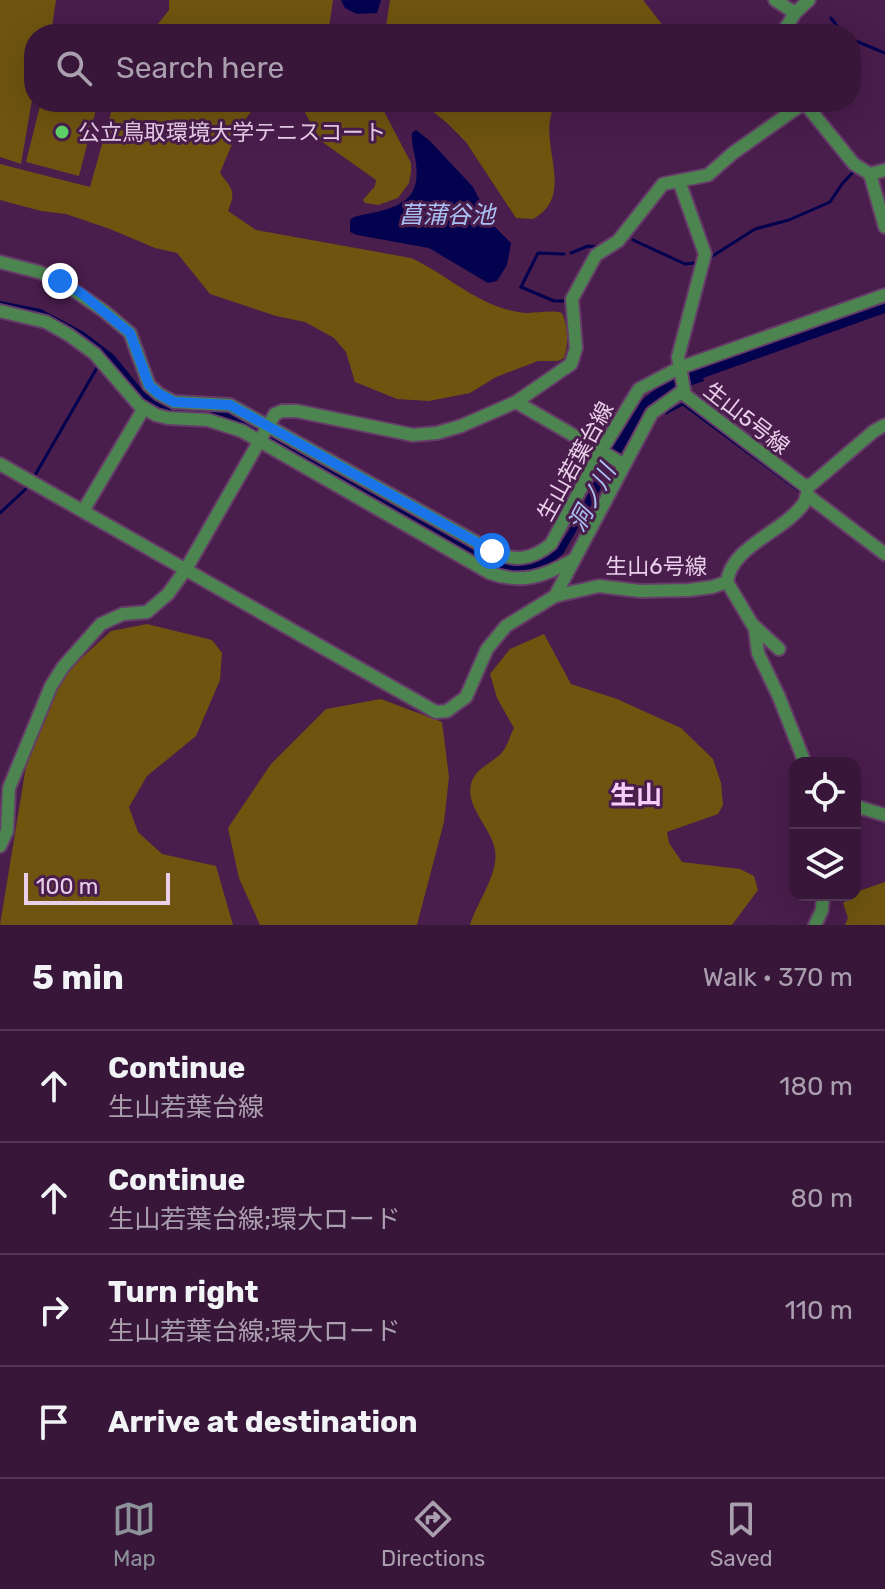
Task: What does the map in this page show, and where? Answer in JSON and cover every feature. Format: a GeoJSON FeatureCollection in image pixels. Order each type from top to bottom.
{"type":"FeatureCollection","features":[{"type":"Feature","properties":{"kind":"street"},"geometry":{"type":"LineString","coordinates":[[775,0],[795,13]]}},
{"type":"Feature","properties":{"kind":"street"},"geometry":{"type":"LineString","coordinates":[[788,24],[809,0]]}},
{"type":"Feature","properties":{"kind":"street"},"geometry":{"type":"LineString","coordinates":[[0,846],[7,831],[9,788],[39,711],[63,667],[107,620],[123,614],[147,612],[168,594],[186,569],[275,414],[297,411],[413,435],[437,433],[461,426],[516,402],[571,364],[576,348],[572,299],[596,255],[618,241],[663,184],[708,175],[733,153],[791,112]]}},
{"type":"Feature","properties":{"kind":"street"},"geometry":{"type":"LineString","coordinates":[[812,112],[854,164],[870,174],[885,227]]}},
{"type":"Feature","properties":{"kind":"street"},"geometry":{"type":"LineString","coordinates":[[870,174],[885,170]]}},
{"type":"Feature","properties":{"kind":"street","name":"生山5号線"},"geometry":{"type":"LineString","coordinates":[[679,181],[705,254],[678,357],[685,395],[805,486],[885,554]]}},
{"type":"Feature","properties":{"kind":"street","name":"生山若葉台線"},"geometry":{"type":"LineString","coordinates":[[0,262],[60,281],[104,311],[130,333],[149,385],[159,394],[174,402],[230,405],[492,551],[515,558],[539,554],[551,544],[601,451],[639,389],[679,368],[885,295]]}},
{"type":"Feature","properties":{"kind":"street"},"geometry":{"type":"LineString","coordinates":[[0,311],[46,322],[69,335],[95,354],[144,408],[168,418],[227,424],[490,573],[507,579],[528,580],[571,561]]}},
{"type":"Feature","properties":{"kind":"street","name":"生山6号線"},"geometry":{"type":"LineString","coordinates":[[555,596],[652,413],[684,390]]}},
{"type":"Feature","properties":{"kind":"street"},"geometry":{"type":"LineString","coordinates":[[516,402],[623,464]]}},
{"type":"Feature","properties":{"kind":"street"},"geometry":{"type":"LineString","coordinates":[[83,511],[144,408]]}},
{"type":"Feature","properties":{"kind":"street"},"geometry":{"type":"LineString","coordinates":[[808,490],[874,431],[885,425]]}},
{"type":"Feature","properties":{"kind":"street"},"geometry":{"type":"LineString","coordinates":[[0,464],[436,712],[447,711],[466,697],[487,649],[506,626],[555,596]]}},
{"type":"Feature","properties":{"kind":"street","name":"生山6号線"},"geometry":{"type":"LineString","coordinates":[[555,596],[599,586],[640,591],[676,590],[712,587],[727,582],[731,566],[793,514],[806,501],[808,490]]}},
{"type":"Feature","properties":{"kind":"street"},"geometry":{"type":"LineString","coordinates":[[727,582],[753,625],[779,649]]}},
{"type":"Feature","properties":{"kind":"street"},"geometry":{"type":"LineString","coordinates":[[753,625],[758,653],[803,757]]}},
{"type":"Feature","properties":{"kind":"street"},"geometry":{"type":"LineString","coordinates":[[861,808],[885,815]]}},
{"type":"Feature","properties":{"kind":"street"},"geometry":{"type":"LineString","coordinates":[[815,925],[823,901]]}},
{"type":"Feature","properties":{"kind":"shaded area"},"geometry":{"type":"Polygon","coordinates":[[[0,0],[56,0],[52,24],[24,24],[24,112],[30,112],[21,164],[0,157],[0,0]]]}},
{"type":"Feature","properties":{"kind":"shaded area"},"geometry":{"type":"Polygon","coordinates":[[[169,0],[333,0],[329,24],[158,24],[169,10],[169,0]]]}},
{"type":"Feature","properties":{"kind":"shaded area"},"geometry":{"type":"Polygon","coordinates":[[[390,0],[643,0],[661,23],[661,24],[386,24],[390,0]]]}},
{"type":"Feature","properties":{"kind":"shaded area","name":"公立鳥取環境大学テニスコート"},"geometry":{"type":"Polygon","coordinates":[[[38,112],[95,112],[79,176],[26,162],[38,112]]]}},
{"type":"Feature","properties":{"kind":"shaded area"},"geometry":{"type":"Polygon","coordinates":[[[111,112],[252,112],[232,144],[220,173],[232,191],[228,211],[256,230],[411,258],[503,308],[524,313],[562,313],[567,335],[564,358],[538,361],[496,377],[470,393],[429,401],[397,399],[355,382],[346,352],[334,338],[305,322],[276,316],[210,294],[177,253],[155,248],[66,214],[0,200],[0,164],[90,187],[111,112]]]}},
{"type":"Feature","properties":{"kind":"shaded area"},"geometry":{"type":"Polygon","coordinates":[[[305,112],[384,112],[411,163],[409,183],[398,198],[378,205],[365,203],[363,200],[375,186],[376,180],[321,141],[305,112]]]}},
{"type":"Feature","properties":{"kind":"shaded area"},"geometry":{"type":"Polygon","coordinates":[[[433,112],[553,112],[549,132],[555,180],[553,195],[546,208],[533,219],[516,218],[466,142],[433,112]]]}},
{"type":"Feature","properties":{"kind":"shaded area"},"geometry":{"type":"Polygon","coordinates":[[[147,624],[212,640],[222,653],[220,680],[196,736],[147,776],[129,807],[138,832],[162,854],[216,866],[233,925],[0,925],[27,760],[61,677],[111,631],[147,624]]]}},
{"type":"Feature","properties":{"kind":"shaded area"},"geometry":{"type":"Polygon","coordinates":[[[544,634],[571,684],[617,699],[681,728],[713,759],[721,783],[723,805],[718,814],[667,832],[669,843],[682,862],[740,869],[754,876],[758,890],[732,925],[470,925],[491,878],[495,859],[492,841],[471,799],[472,781],[503,751],[514,728],[497,698],[490,674],[510,649],[544,634]]]}},
{"type":"Feature","properties":{"kind":"shaded area"},"geometry":{"type":"Polygon","coordinates":[[[381,699],[442,722],[449,777],[444,822],[417,925],[260,925],[239,878],[228,828],[271,764],[326,709],[381,699]]]}},
{"type":"Feature","properties":{"kind":"shaded area"},"geometry":{"type":"Polygon","coordinates":[[[885,882],[885,925],[845,925],[848,918],[843,903],[861,901],[861,890],[885,882]]]}},
{"type":"Feature","properties":{"kind":"water"},"geometry":{"type":"Polygon","coordinates":[[[341,0],[381,0],[377,13],[357,14],[345,8],[341,0]]]}},
{"type":"Feature","properties":{"kind":"water","name":"菖蒲谷池"},"geometry":{"type":"Polygon","coordinates":[[[416,130],[473,187],[492,224],[511,243],[507,265],[497,281],[488,283],[429,248],[350,232],[350,220],[354,217],[390,208],[408,198],[416,179],[412,133],[416,130]]]}},
{"type":"Feature","properties":{"kind":"water","name":"洞ノ川"},"geometry":{"type":"Polygon","coordinates":[[[0,301],[41,309],[84,332],[114,355],[144,392],[156,401],[165,405],[225,409],[484,555],[514,564],[539,560],[559,545],[616,437],[619,437],[642,400],[662,381],[885,301],[885,313],[703,378],[704,381],[662,399],[660,397],[644,413],[563,554],[540,568],[515,572],[496,571],[242,426],[217,416],[165,413],[138,400],[118,371],[97,349],[0,307],[0,301]]]}},
{"type":"Feature","properties":{"kind":"waterway"},"geometry":{"type":"LineString","coordinates":[[831,18],[836,24]]}},
{"type":"Feature","properties":{"kind":"waterway"},"geometry":{"type":"LineString","coordinates":[[861,43],[885,53]]}},
{"type":"Feature","properties":{"kind":"waterway"},"geometry":{"type":"LineString","coordinates":[[711,257],[755,229],[789,220],[830,202],[856,169]]}},
{"type":"Feature","properties":{"kind":"waterway"},"geometry":{"type":"LineString","coordinates":[[633,240],[685,264],[695,263]]}},
{"type":"Feature","properties":{"kind":"waterway"},"geometry":{"type":"LineString","coordinates":[[571,253],[588,246],[600,247]]}},
{"type":"Feature","properties":{"kind":"waterway"},"geometry":{"type":"LineString","coordinates":[[521,287],[538,253],[564,254]]}},
{"type":"Feature","properties":{"kind":"waterway"},"geometry":{"type":"LineString","coordinates":[[521,287],[554,301],[568,299]]}},
{"type":"Feature","properties":{"kind":"waterway"},"geometry":{"type":"LineString","coordinates":[[34,477],[98,366]]}},
{"type":"Feature","properties":{"kind":"waterway"},"geometry":{"type":"LineString","coordinates":[[664,411],[666,413],[683,404],[800,491]]}},
{"type":"Feature","properties":{"kind":"waterway"},"geometry":{"type":"LineString","coordinates":[[0,513],[29,486]]}},
{"type":"Feature","properties":{"kind":"place","name":"公立鳥取環境大学テニスコート"},"geometry":{"type":"Point","coordinates":[62,132]}},
{"type":"Feature","properties":{"kind":"district","name":"生山"},"geometry":{"type":"Point","coordinates":[636,795]}},
{"type":"Feature","properties":{"kind":"route"},"geometry":{"type":"LineString","coordinates":[[60,281],[81,293],[130,333],[149,385],[159,394],[174,402],[230,405],[492,551]]}}]}
